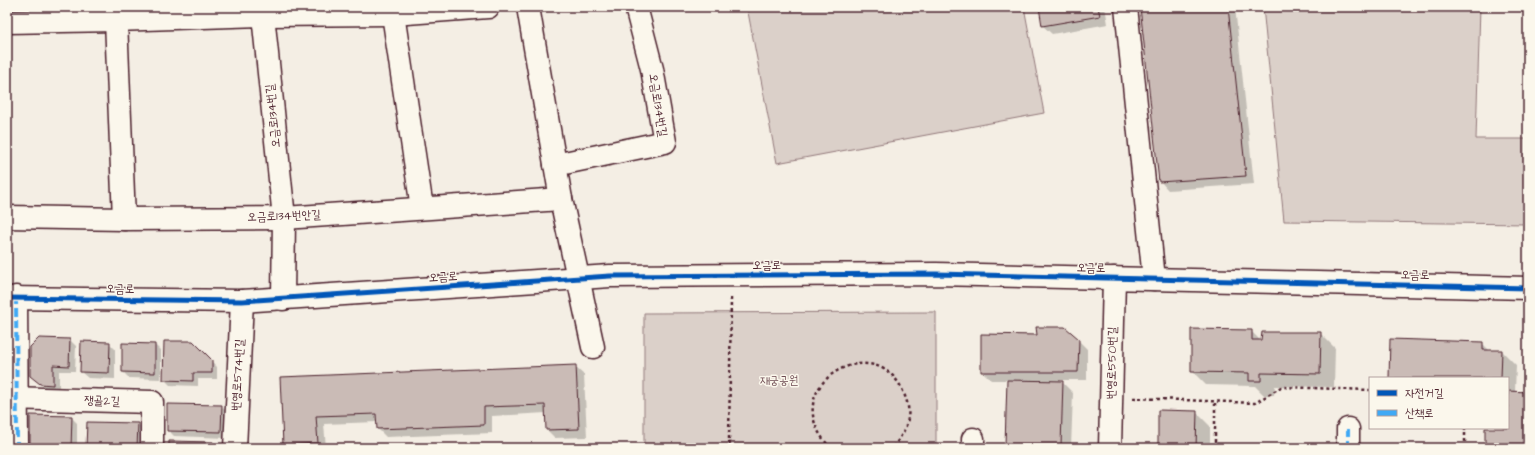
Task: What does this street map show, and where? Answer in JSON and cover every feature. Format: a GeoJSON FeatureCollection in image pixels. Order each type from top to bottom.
{"type":"FeatureCollection","features":[{"type":"Feature","properties":{"kind":"street"},"geometry":{"type":"LineString","coordinates":[[7,22],[263,15],[393,14],[488,7]]}},
{"type":"Feature","properties":{"kind":"street"},"geometry":{"type":"LineString","coordinates":[[528,7],[560,199],[593,347]]}},
{"type":"Feature","properties":{"kind":"street","name":"오금로134번길"},"geometry":{"type":"LineString","coordinates":[[555,165],[665,142],[652,69],[636,7]]}},
{"type":"Feature","properties":{"kind":"street"},"geometry":{"type":"LineString","coordinates":[[1126,7],[1154,279]]}},
{"type":"Feature","properties":{"kind":"street"},"geometry":{"type":"LineString","coordinates":[[393,14],[422,208]]}},
{"type":"Feature","properties":{"kind":"street","name":"오금로134번길"},"geometry":{"type":"LineString","coordinates":[[263,15],[284,218],[283,299]]}},
{"type":"Feature","properties":{"kind":"street"},"geometry":{"type":"LineString","coordinates":[[116,20],[124,219]]}},
{"type":"Feature","properties":{"kind":"street","name":"오금로134번안길"},"geometry":{"type":"LineString","coordinates":[[7,217],[124,219],[284,218],[560,199]]}},
{"type":"Feature","properties":{"kind":"street","name":"오금로"},"geometry":{"type":"LineString","coordinates":[[11,297],[242,301],[577,278],[936,274],[1528,288]]}},
{"type":"Feature","properties":{"kind":"street","name":"번영로550번길"},"geometry":{"type":"LineString","coordinates":[[1110,448],[1114,278]]}},
{"type":"Feature","properties":{"kind":"street"},"geometry":{"type":"LineString","coordinates":[[11,297],[12,398],[17,448]]}},
{"type":"Feature","properties":{"kind":"street","name":"번영로574번길"},"geometry":{"type":"LineString","coordinates":[[235,448],[242,301]]}},
{"type":"Feature","properties":{"kind":"street","name":"쟁골2길"},"geometry":{"type":"LineString","coordinates":[[12,398],[152,402],[152,448]]}},
{"type":"Feature","properties":{"kind":"path"},"geometry":{"type":"LineString","coordinates":[[732,276],[729,441],[732,448]]}},
{"type":"Feature","properties":{"kind":"path"},"geometry":{"type":"LineString","coordinates":[[831,448],[822,440],[815,426],[812,411],[815,396],[822,382],[834,372],[848,365],[865,363],[880,368],[894,377],[904,390],[909,406],[908,422],[902,437],[892,448]]}},
{"type":"Feature","properties":{"kind":"path"},"geometry":{"type":"LineString","coordinates":[[1111,397],[1255,403],[1281,387],[1369,390]]}},
{"type":"Feature","properties":{"kind":"path"},"geometry":{"type":"LineString","coordinates":[[1215,401],[1215,448]]}},
{"type":"Feature","properties":{"kind":"path"},"geometry":{"type":"LineString","coordinates":[[1465,429],[1465,448]]}},
{"type":"Feature","properties":{"kind":"green space"},"geometry":{"type":"Polygon","coordinates":[[[7,7],[297,7],[7,17],[7,7]]]}},
{"type":"Feature","properties":{"kind":"green space"},"geometry":{"type":"Polygon","coordinates":[[[747,7],[1024,7],[1044,113],[777,163],[747,7]]]}},
{"type":"Feature","properties":{"kind":"green space"},"geometry":{"type":"Polygon","coordinates":[[[1263,7],[1480,7],[1476,139],[1528,139],[1527,224],[1284,221],[1263,7]]]}},
{"type":"Feature","properties":{"kind":"green space","name":"재궁공원"},"geometry":{"type":"Polygon","coordinates":[[[936,312],[936,448],[644,448],[644,313],[936,312]]]}},
{"type":"Feature","properties":{"kind":"building"},"geometry":{"type":"Polygon","coordinates":[[[1039,7],[1098,7],[1100,16],[1042,26],[1039,7]]]}},
{"type":"Feature","properties":{"kind":"building"},"geometry":{"type":"Polygon","coordinates":[[[1140,7],[1228,7],[1246,176],[1159,182],[1140,7]]]}},
{"type":"Feature","properties":{"kind":"building"},"geometry":{"type":"Polygon","coordinates":[[[1036,327],[1065,327],[1079,339],[1078,372],[981,372],[981,334],[1037,335],[1036,327]]]}},
{"type":"Feature","properties":{"kind":"building"},"geometry":{"type":"Polygon","coordinates":[[[1191,329],[1252,330],[1252,340],[1261,340],[1262,332],[1321,332],[1320,374],[1261,373],[1261,381],[1249,381],[1249,373],[1191,372],[1191,329]]]}},
{"type":"Feature","properties":{"kind":"building"},"geometry":{"type":"Polygon","coordinates":[[[39,338],[70,339],[69,366],[53,365],[53,385],[40,384],[30,376],[30,347],[39,338]]]}},
{"type":"Feature","properties":{"kind":"building"},"geometry":{"type":"Polygon","coordinates":[[[1390,339],[1483,342],[1483,350],[1502,350],[1501,377],[1389,377],[1390,339]]]}},
{"type":"Feature","properties":{"kind":"building"},"geometry":{"type":"Polygon","coordinates":[[[81,341],[110,342],[109,373],[80,372],[81,341]]]}},
{"type":"Feature","properties":{"kind":"building"},"geometry":{"type":"Polygon","coordinates":[[[164,341],[193,341],[212,360],[212,373],[193,373],[193,381],[163,380],[164,341]]]}},
{"type":"Feature","properties":{"kind":"building"},"geometry":{"type":"Polygon","coordinates":[[[122,343],[155,344],[155,373],[122,372],[122,343]]]}},
{"type":"Feature","properties":{"kind":"building"},"geometry":{"type":"Polygon","coordinates":[[[576,365],[579,429],[546,430],[545,405],[484,407],[484,425],[377,429],[376,414],[316,416],[318,443],[283,445],[280,377],[576,365]]]}},
{"type":"Feature","properties":{"kind":"building"},"geometry":{"type":"Polygon","coordinates":[[[1007,380],[1063,381],[1061,446],[1005,445],[1007,380]]]}},
{"type":"Feature","properties":{"kind":"building"},"geometry":{"type":"Polygon","coordinates":[[[1509,391],[1528,392],[1528,448],[1485,448],[1485,429],[1509,429],[1509,391]]]}},
{"type":"Feature","properties":{"kind":"building"},"geometry":{"type":"Polygon","coordinates":[[[167,404],[222,405],[221,432],[167,431],[167,404]]]}},
{"type":"Feature","properties":{"kind":"building"},"geometry":{"type":"Polygon","coordinates":[[[1158,410],[1197,411],[1196,448],[1158,448],[1158,410]]]}},
{"type":"Feature","properties":{"kind":"building"},"geometry":{"type":"Polygon","coordinates":[[[30,415],[72,416],[71,448],[30,448],[30,415]]]}},
{"type":"Feature","properties":{"kind":"building"},"geometry":{"type":"Polygon","coordinates":[[[87,422],[138,423],[137,448],[86,448],[87,422]]]}},
{"type":"Feature","properties":{"kind":"building"},"geometry":{"type":"Polygon","coordinates":[[[169,441],[213,442],[213,448],[169,448],[169,441]]]}},
{"type":"Feature","properties":{"kind":"marked path"},"geometry":{"type":"LineString","coordinates":[[16,297],[17,448]]}},
{"type":"Feature","properties":{"kind":"marked path"},"geometry":{"type":"LineString","coordinates":[[1348,429],[1348,448]]}},
{"type":"Feature","properties":{"kind":"cycle path"},"geometry":{"type":"LineString","coordinates":[[7,298],[242,301],[610,276],[936,274],[1528,288]]}}]}
